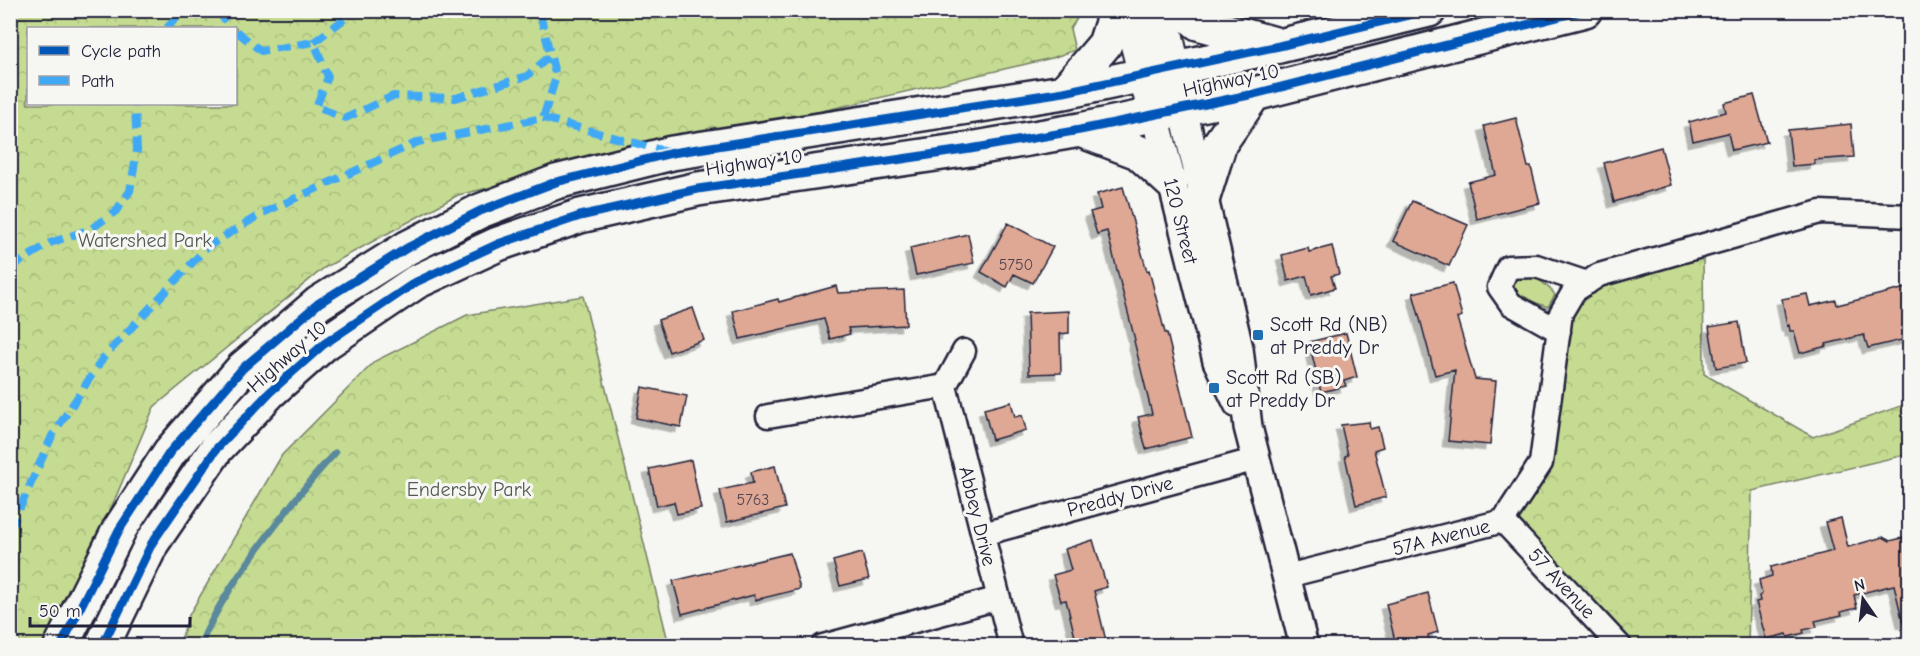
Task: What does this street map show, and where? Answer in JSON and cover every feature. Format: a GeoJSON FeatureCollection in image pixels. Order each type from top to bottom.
{"type":"FeatureCollection","features":[{"type":"Feature","properties":{"kind":"highway"},"geometry":{"type":"LineString","coordinates":[[1064,92],[1105,44],[1116,10]]}},
{"type":"Feature","properties":{"kind":"highway"},"geometry":{"type":"LineString","coordinates":[[1183,10],[1198,23],[1279,46]]}},
{"type":"Feature","properties":{"kind":"highway","name":"Highway 10"},"geometry":{"type":"LineString","coordinates":[[61,645],[125,521],[171,452],[243,368],[319,303],[407,248],[480,211],[556,182],[672,153],[1064,92],[1279,46],[1429,10]]}},
{"type":"Feature","properties":{"kind":"highway","name":"Highway 10"},"geometry":{"type":"LineString","coordinates":[[102,645],[152,543],[217,448],[270,392],[324,344],[416,282],[498,243],[580,216],[698,189],[970,149],[1080,130],[1254,94],[1585,10]]}},
{"type":"Feature","properties":{"kind":"highway"},"geometry":{"type":"LineString","coordinates":[[1203,197],[1220,143],[1254,94]]}},
{"type":"Feature","properties":{"kind":"highway"},"geometry":{"type":"LineString","coordinates":[[1080,130],[1138,153],[1171,182]]}},
{"type":"Feature","properties":{"kind":"main road","name":"120 Street"},"geometry":{"type":"LineString","coordinates":[[1128,10],[1159,72],[1169,112]]}},
{"type":"Feature","properties":{"kind":"main road","name":"120 Street"},"geometry":{"type":"LineString","coordinates":[[1159,72],[1161,10]]}},
{"type":"Feature","properties":{"kind":"street","name":"120 Street"},"geometry":{"type":"LineString","coordinates":[[1169,112],[1171,182],[1217,361],[1248,427]]}},
{"type":"Feature","properties":{"kind":"street","name":"120 Street"},"geometry":{"type":"LineString","coordinates":[[1169,112],[1203,197],[1239,348],[1248,427],[1304,645]]}},
{"type":"Feature","properties":{"kind":"street","name":"57A Avenue"},"geometry":{"type":"LineString","coordinates":[[1287,576],[1503,521],[1540,463],[1561,313],[1574,291],[1599,275],[1820,212],[1910,216]]}},
{"type":"Feature","properties":{"kind":"street"},"geometry":{"type":"LineString","coordinates":[[1559,331],[1511,304],[1499,286],[1508,267],[1536,266],[1587,283]]}},
{"type":"Feature","properties":{"kind":"street"},"geometry":{"type":"LineString","coordinates":[[768,416],[945,386],[964,351]]}},
{"type":"Feature","properties":{"kind":"street","name":"Abbey Drive"},"geometry":{"type":"LineString","coordinates":[[945,386],[1011,645]]}},
{"type":"Feature","properties":{"kind":"street","name":"Preddy Drive"},"geometry":{"type":"LineString","coordinates":[[983,534],[1257,459]]}},
{"type":"Feature","properties":{"kind":"street","name":"57 Avenue"},"geometry":{"type":"LineString","coordinates":[[1503,521],[1620,645]]}},
{"type":"Feature","properties":{"kind":"street"},"geometry":{"type":"LineString","coordinates":[[823,645],[999,598]]}},
{"type":"Feature","properties":{"kind":"green space","name":"Watershed Park"},"geometry":{"type":"Polygon","coordinates":[[[1094,10],[1095,15],[1078,17],[1070,29],[1075,50],[1052,58],[458,195],[324,268],[154,407],[53,645],[11,646],[10,11],[1094,10]]]}},
{"type":"Feature","properties":{"kind":"green space"},"geometry":{"type":"Polygon","coordinates":[[[1703,253],[1704,374],[1813,437],[1909,403],[1909,454],[1752,491],[1748,645],[1630,645],[1513,521],[1547,468],[1567,318],[1581,298],[1604,284],[1703,253]]]}},
{"type":"Feature","properties":{"kind":"green space"},"geometry":{"type":"Polygon","coordinates":[[[1530,274],[1555,295],[1548,307],[1515,295],[1511,283],[1516,276],[1530,274]]]}},
{"type":"Feature","properties":{"kind":"green space","name":"Endersby Park"},"geometry":{"type":"Polygon","coordinates":[[[583,296],[669,645],[179,645],[189,615],[282,455],[375,361],[467,315],[583,296]]]}},
{"type":"Feature","properties":{"kind":"building"},"geometry":{"type":"Polygon","coordinates":[[[1754,95],[1767,142],[1732,150],[1728,133],[1693,141],[1689,122],[1726,112],[1724,103],[1754,95]]]}},
{"type":"Feature","properties":{"kind":"building"},"geometry":{"type":"Polygon","coordinates":[[[1516,118],[1540,203],[1477,219],[1468,182],[1496,175],[1484,126],[1516,118]]]}},
{"type":"Feature","properties":{"kind":"building"},"geometry":{"type":"Polygon","coordinates":[[[1851,124],[1854,157],[1814,160],[1815,164],[1792,166],[1788,130],[1851,124]]]}},
{"type":"Feature","properties":{"kind":"building"},"geometry":{"type":"Polygon","coordinates":[[[1661,147],[1671,185],[1614,202],[1604,163],[1661,147]]]}},
{"type":"Feature","properties":{"kind":"building"},"geometry":{"type":"Polygon","coordinates":[[[1123,187],[1147,271],[1149,270],[1165,333],[1167,333],[1192,437],[1146,449],[1138,417],[1152,414],[1135,340],[1107,231],[1097,234],[1090,212],[1101,209],[1097,194],[1123,187]]]}},
{"type":"Feature","properties":{"kind":"building"},"geometry":{"type":"Polygon","coordinates":[[[1412,201],[1468,225],[1449,266],[1393,241],[1412,201]]]}},
{"type":"Feature","properties":{"kind":"building"},"geometry":{"type":"Polygon","coordinates":[[[1008,223],[1053,247],[1033,283],[1014,274],[1007,287],[981,272],[1008,223]]]}},
{"type":"Feature","properties":{"kind":"building"},"geometry":{"type":"Polygon","coordinates":[[[968,234],[974,263],[916,275],[910,248],[968,234]]]}},
{"type":"Feature","properties":{"kind":"building"},"geometry":{"type":"Polygon","coordinates":[[[1332,246],[1339,274],[1331,276],[1335,288],[1311,295],[1306,276],[1288,281],[1282,255],[1308,248],[1309,252],[1332,246]]]}},
{"type":"Feature","properties":{"kind":"building"},"geometry":{"type":"Polygon","coordinates":[[[1453,283],[1462,316],[1457,318],[1475,379],[1496,381],[1490,445],[1448,441],[1455,370],[1435,375],[1413,293],[1453,283]]]}},
{"type":"Feature","properties":{"kind":"building"},"geometry":{"type":"Polygon","coordinates":[[[836,286],[838,293],[904,290],[906,325],[848,328],[850,334],[830,339],[824,319],[740,339],[733,311],[778,299],[779,302],[836,286]]]}},
{"type":"Feature","properties":{"kind":"building"},"geometry":{"type":"Polygon","coordinates":[[[1910,287],[1910,338],[1868,348],[1864,335],[1800,353],[1794,331],[1790,331],[1789,325],[1787,326],[1782,299],[1807,294],[1810,306],[1836,300],[1837,305],[1910,287]]]}},
{"type":"Feature","properties":{"kind":"building"},"geometry":{"type":"Polygon","coordinates":[[[693,308],[704,340],[669,352],[658,320],[693,308]]]}},
{"type":"Feature","properties":{"kind":"building"},"geometry":{"type":"Polygon","coordinates":[[[1069,311],[1069,333],[1060,334],[1061,373],[1029,374],[1027,313],[1069,311]]]}},
{"type":"Feature","properties":{"kind":"building"},"geometry":{"type":"Polygon","coordinates":[[[1739,322],[1746,363],[1716,368],[1709,327],[1739,322]]]}},
{"type":"Feature","properties":{"kind":"building"},"geometry":{"type":"Polygon","coordinates":[[[1346,333],[1357,377],[1344,381],[1346,386],[1321,392],[1309,342],[1346,333]]]}},
{"type":"Feature","properties":{"kind":"building"},"geometry":{"type":"Polygon","coordinates":[[[642,387],[687,396],[681,427],[636,418],[642,387]]]}},
{"type":"Feature","properties":{"kind":"building"},"geometry":{"type":"Polygon","coordinates":[[[1011,402],[1015,417],[1022,415],[1026,430],[992,440],[984,409],[1011,402]]]}},
{"type":"Feature","properties":{"kind":"building"},"geometry":{"type":"Polygon","coordinates":[[[1369,422],[1370,429],[1378,427],[1383,447],[1374,450],[1386,497],[1356,505],[1341,425],[1369,422]]]}},
{"type":"Feature","properties":{"kind":"building"},"geometry":{"type":"Polygon","coordinates":[[[691,460],[701,509],[677,514],[674,502],[657,506],[649,469],[691,460]]]}},
{"type":"Feature","properties":{"kind":"building"},"geometry":{"type":"Polygon","coordinates":[[[775,466],[785,508],[727,522],[720,490],[753,483],[751,472],[775,466]]]}},
{"type":"Feature","properties":{"kind":"building"},"geometry":{"type":"Polygon","coordinates":[[[1841,518],[1848,547],[1883,537],[1890,541],[1910,536],[1910,622],[1903,623],[1894,585],[1854,595],[1857,608],[1841,612],[1842,615],[1815,621],[1817,627],[1803,630],[1804,633],[1766,639],[1756,602],[1760,601],[1759,596],[1762,594],[1759,580],[1772,576],[1771,567],[1833,551],[1825,522],[1841,518]]]}},
{"type":"Feature","properties":{"kind":"building"},"geometry":{"type":"Polygon","coordinates":[[[1093,540],[1107,587],[1094,591],[1107,645],[1077,645],[1066,600],[1061,601],[1053,575],[1071,570],[1065,549],[1093,540]]]}},
{"type":"Feature","properties":{"kind":"building"},"geometry":{"type":"Polygon","coordinates":[[[790,553],[800,589],[755,600],[754,595],[682,614],[673,581],[790,553]]]}},
{"type":"Feature","properties":{"kind":"building"},"geometry":{"type":"Polygon","coordinates":[[[862,553],[869,579],[840,586],[833,561],[862,553]]]}},
{"type":"Feature","properties":{"kind":"building"},"geometry":{"type":"Polygon","coordinates":[[[1428,593],[1438,632],[1428,635],[1430,645],[1396,645],[1386,604],[1428,593]]]}},
{"type":"Feature","properties":{"kind":"waterway"},"geometry":{"type":"LineString","coordinates":[[200,646],[222,602],[249,561],[300,493],[335,453]]}},
{"type":"Feature","properties":{"kind":"marked path"},"geometry":{"type":"LineString","coordinates":[[168,27],[183,10]]}},
{"type":"Feature","properties":{"kind":"marked path"},"geometry":{"type":"LineString","coordinates":[[216,10],[231,27]]}},
{"type":"Feature","properties":{"kind":"marked path"},"geometry":{"type":"LineString","coordinates":[[314,42],[356,10]]}},
{"type":"Feature","properties":{"kind":"marked path"},"geometry":{"type":"LineString","coordinates":[[10,530],[52,436],[103,358],[207,247],[261,214],[418,142],[543,118],[556,77],[539,10]]}},
{"type":"Feature","properties":{"kind":"marked path"},"geometry":{"type":"LineString","coordinates":[[237,32],[261,51],[314,42],[328,77],[316,107],[346,118],[393,96],[456,98],[527,76],[551,55]]}},
{"type":"Feature","properties":{"kind":"marked path"},"geometry":{"type":"LineString","coordinates":[[10,268],[50,243],[91,229],[116,211],[130,191],[137,150],[135,105]]}},
{"type":"Feature","properties":{"kind":"marked path"},"geometry":{"type":"LineString","coordinates":[[543,118],[668,152]]}},
{"type":"Feature","properties":{"kind":"cycle path"},"geometry":{"type":"LineString","coordinates":[[61,646],[119,530],[170,452],[243,368],[319,303],[407,248],[480,211],[556,182],[672,153],[1064,92],[1279,46],[1429,10]]}},
{"type":"Feature","properties":{"kind":"cycle path"},"geometry":{"type":"LineString","coordinates":[[102,646],[152,543],[217,448],[270,392],[324,344],[416,282],[498,244],[580,216],[698,189],[970,149],[1080,130],[1254,94],[1585,10]]}},
{"type":"Feature","properties":{"kind":"place","name":"Scott Rd (NB) at Preddy Dr"},"geometry":{"type":"Point","coordinates":[1258,335]}},
{"type":"Feature","properties":{"kind":"place","name":"Scott Rd (SB) at Preddy Dr"},"geometry":{"type":"Point","coordinates":[1214,388]}}]}
